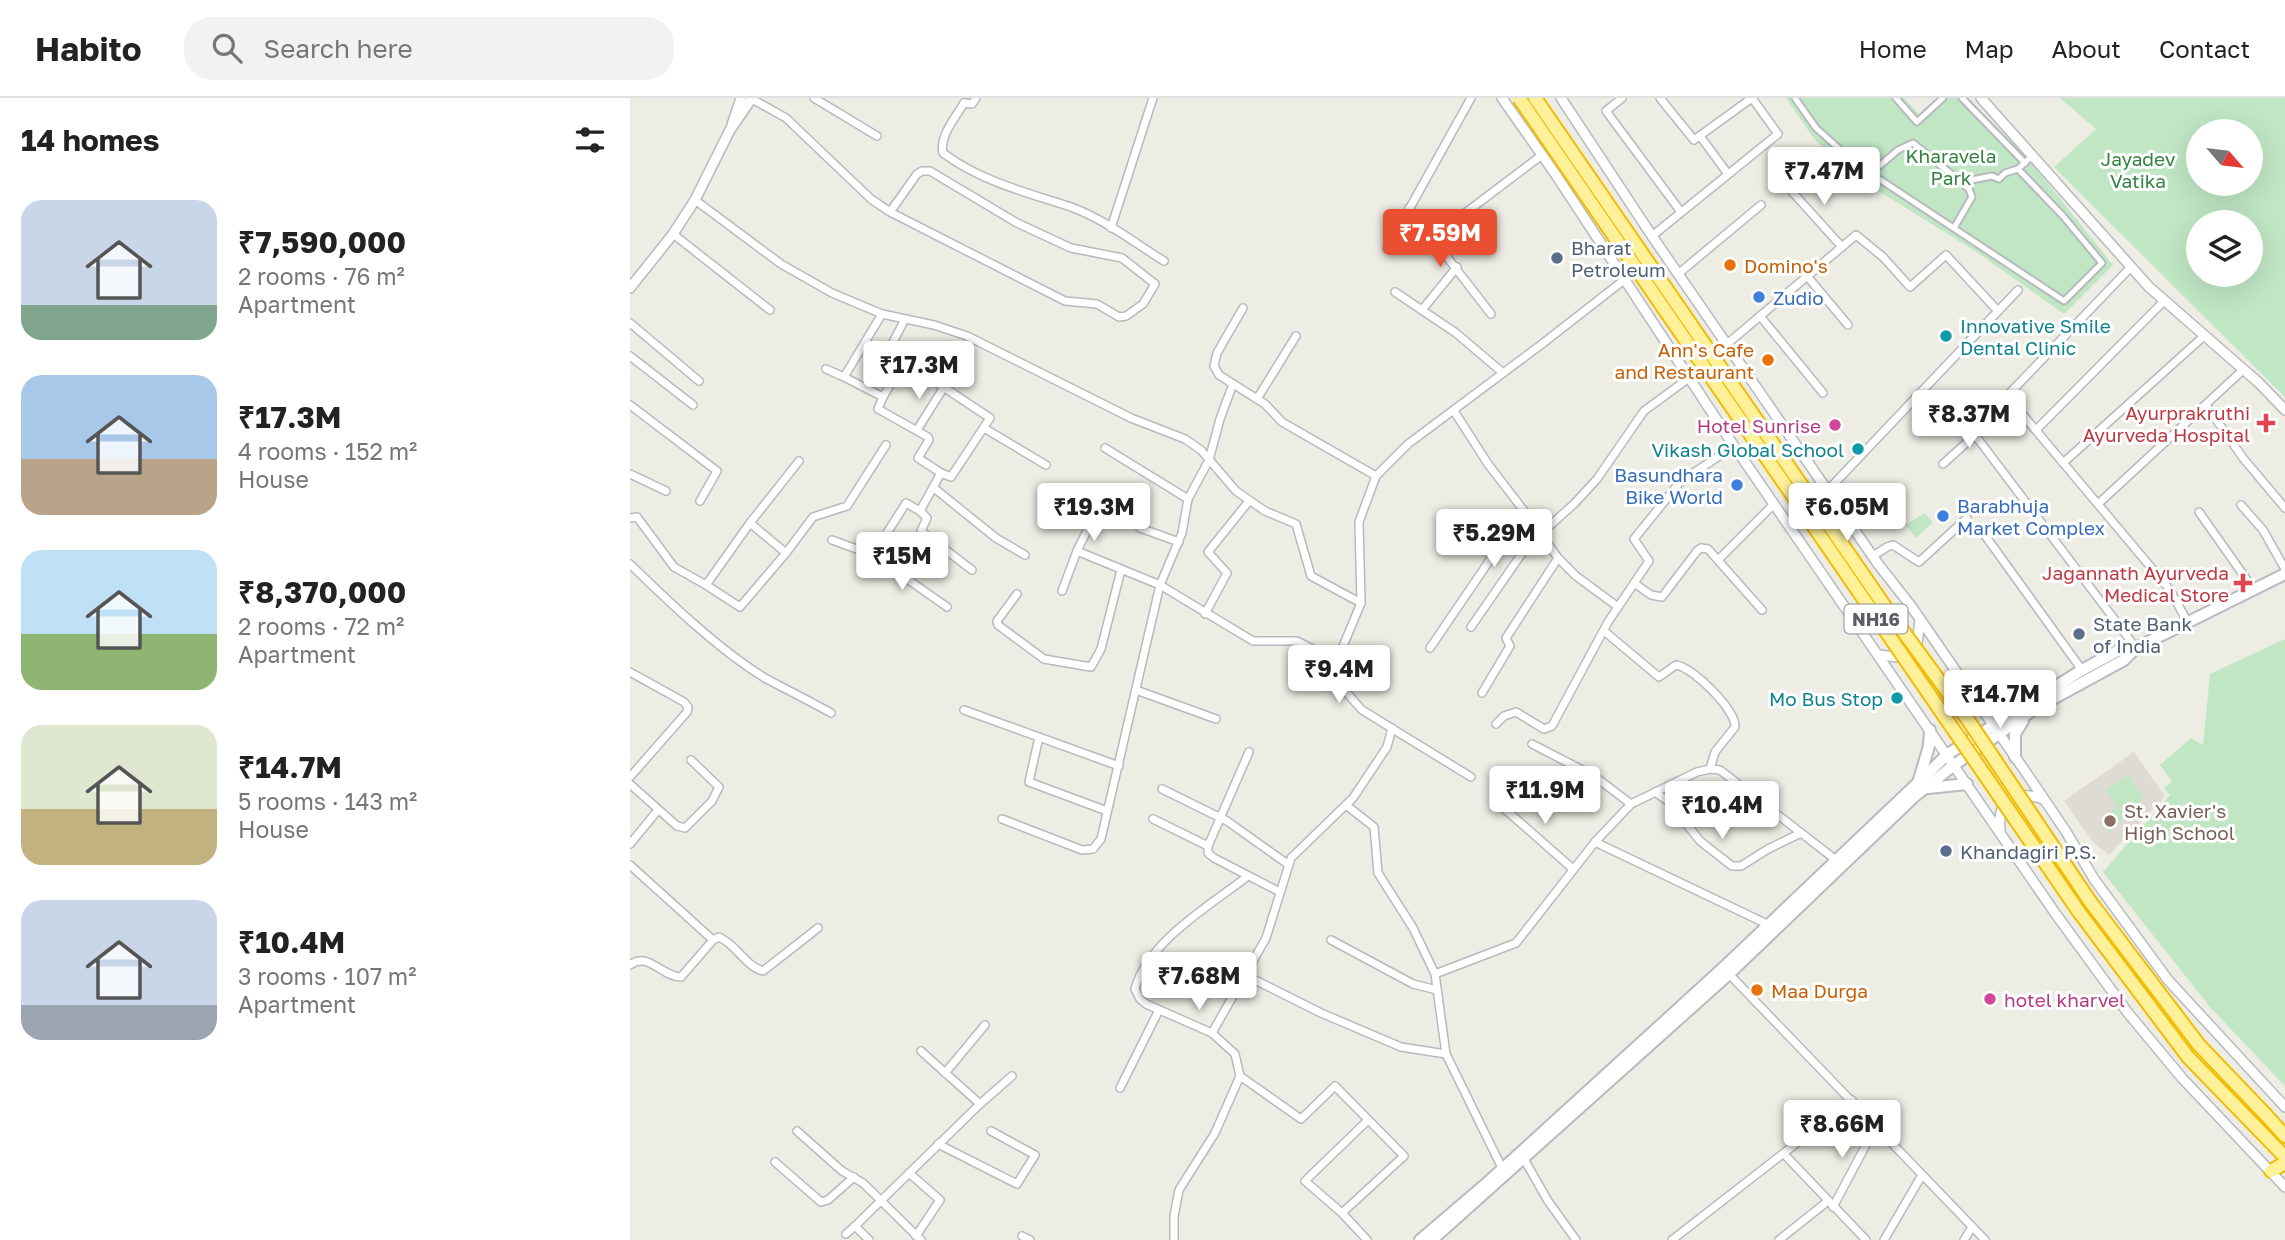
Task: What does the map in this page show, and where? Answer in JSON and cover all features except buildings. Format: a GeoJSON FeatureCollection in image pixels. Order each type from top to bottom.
{"type":"FeatureCollection","features":[{"type":"Feature","properties":{"kind":"highway","name":"NH16"},"geometry":{"type":"LineString","coordinates":[[1520,98],[2079,912],[2188,1057],[2285,1157]]}},
{"type":"Feature","properties":{"kind":"highway","name":"NH16"},"geometry":{"type":"LineString","coordinates":[[1535,98],[1884,605],[1968,720],[2089,900],[2199,1045],[2285,1136]]}},
{"type":"Feature","properties":{"kind":"highway"},"geometry":{"type":"LineString","coordinates":[[2271,1171],[2285,1163]]}},
{"type":"Feature","properties":{"kind":"main road"},"geometry":{"type":"LineString","coordinates":[[1420,1240],[1728,974],[1921,786],[1948,754],[1992,725],[2124,660],[2136,648],[2285,574]]}},
{"type":"Feature","properties":{"kind":"main road"},"geometry":{"type":"LineString","coordinates":[[1921,786],[1999,735],[2025,710],[2082,670],[2121,649],[2136,648]]}},
{"type":"Feature","properties":{"kind":"main road"},"geometry":{"type":"LineString","coordinates":[[1975,700],[2003,708],[2025,710]]}},
{"type":"Feature","properties":{"kind":"main road"},"geometry":{"type":"LineString","coordinates":[[2015,757],[2015,734],[2025,710]]}},
{"type":"Feature","properties":{"kind":"main road"},"geometry":{"type":"LineString","coordinates":[[1921,786],[1930,730]]}},
{"type":"Feature","properties":{"kind":"main road"},"geometry":{"type":"LineString","coordinates":[[1921,786],[1967,784]]}},
{"type":"Feature","properties":{"kind":"main road"},"geometry":{"type":"LineString","coordinates":[[1433,1240],[1524,1159],[1555,1125],[1836,860],[1856,847]]}},
{"type":"Feature","properties":{"kind":"street"},"geometry":{"type":"LineString","coordinates":[[630,288],[673,234],[695,200],[730,130],[741,98]]}},
{"type":"Feature","properties":{"kind":"street"},"geometry":{"type":"LineString","coordinates":[[814,98],[877,136]]}},
{"type":"Feature","properties":{"kind":"street"},"geometry":{"type":"LineString","coordinates":[[976,98],[972,104],[962,101],[944,136],[943,153],[986,179],[1032,197],[1073,208],[1164,261]]}},
{"type":"Feature","properties":{"kind":"street"},"geometry":{"type":"LineString","coordinates":[[1111,228],[1153,98]]}},
{"type":"Feature","properties":{"kind":"street"},"geometry":{"type":"LineString","coordinates":[[1387,248],[1471,98]]}},
{"type":"Feature","properties":{"kind":"street"},"geometry":{"type":"LineString","coordinates":[[1502,98],[1734,446],[2000,833],[2128,1013],[2182,1078],[2285,1186]]}},
{"type":"Feature","properties":{"kind":"street"},"geometry":{"type":"LineString","coordinates":[[1561,98],[1678,274],[2045,800],[2094,879],[2168,980],[2285,1107]]}},
{"type":"Feature","properties":{"kind":"street"},"geometry":{"type":"LineString","coordinates":[[1622,98],[1606,111],[1681,212]]}},
{"type":"Feature","properties":{"kind":"street"},"geometry":{"type":"LineString","coordinates":[[1652,236],[1778,134],[1752,98],[1694,140],[1660,98]]}},
{"type":"Feature","properties":{"kind":"street"},"geometry":{"type":"LineString","coordinates":[[1795,98],[1816,128],[1856,163],[2064,301],[2102,263],[2063,216],[2018,169]]}},
{"type":"Feature","properties":{"kind":"street"},"geometry":{"type":"LineString","coordinates":[[1896,98],[1917,122],[1943,98]]}},
{"type":"Feature","properties":{"kind":"street"},"geometry":{"type":"LineString","coordinates":[[1962,98],[2025,163]]}},
{"type":"Feature","properties":{"kind":"street"},"geometry":{"type":"LineString","coordinates":[[1981,98],[2164,301],[2244,370],[2285,410]]}},
{"type":"Feature","properties":{"kind":"street"},"geometry":{"type":"LineString","coordinates":[[730,130],[752,99],[786,118],[871,200],[890,212],[1065,301],[1097,304],[1119,317],[1126,316],[1143,304],[1155,284],[1122,258],[1072,248],[1017,223],[930,172],[922,171],[917,174],[890,212]]}},
{"type":"Feature","properties":{"kind":"street"},"geometry":{"type":"LineString","coordinates":[[1700,136],[1728,174]]}},
{"type":"Feature","properties":{"kind":"street"},"geometry":{"type":"LineString","coordinates":[[1871,173],[1898,150],[1913,142],[1969,189],[1972,197],[1954,228]]}},
{"type":"Feature","properties":{"kind":"street"},"geometry":{"type":"LineString","coordinates":[[1448,226],[1542,155]]}},
{"type":"Feature","properties":{"kind":"street"},"geometry":{"type":"LineString","coordinates":[[1961,182],[1992,176],[1999,178],[2018,169],[2033,155]]}},
{"type":"Feature","properties":{"kind":"street"},"geometry":{"type":"LineString","coordinates":[[1786,185],[1842,247]]}},
{"type":"Feature","properties":{"kind":"street"},"geometry":{"type":"LineString","coordinates":[[695,200],[781,264],[832,293],[882,314],[934,325],[967,336],[1152,427],[1185,439],[1201,450],[1236,491],[1249,501],[1296,524],[1311,576],[1361,603]]}},
{"type":"Feature","properties":{"kind":"street"},"geometry":{"type":"LineString","coordinates":[[1678,274],[1762,205]]}},
{"type":"Feature","properties":{"kind":"street"},"geometry":{"type":"LineString","coordinates":[[1409,208],[1491,314]]}},
{"type":"Feature","properties":{"kind":"street"},"geometry":{"type":"LineString","coordinates":[[673,234],[770,310]]}},
{"type":"Feature","properties":{"kind":"street"},"geometry":{"type":"LineString","coordinates":[[1727,344],[1856,235],[1882,257],[1910,287],[1946,255],[1998,311]]}},
{"type":"Feature","properties":{"kind":"street"},"geometry":{"type":"LineString","coordinates":[[1422,310],[1457,267]]}},
{"type":"Feature","properties":{"kind":"street"},"geometry":{"type":"LineString","coordinates":[[1943,464],[1975,435],[2007,396],[2131,267]]}},
{"type":"Feature","properties":{"kind":"street"},"geometry":{"type":"LineString","coordinates":[[1807,276],[1848,325]]}},
{"type":"Feature","properties":{"kind":"street"},"geometry":{"type":"LineString","coordinates":[[1471,777],[1362,710],[1331,675],[1361,603],[1359,522],[1376,476],[1408,444],[1623,280]]}},
{"type":"Feature","properties":{"kind":"street"},"geometry":{"type":"LineString","coordinates":[[1829,489],[2018,290]]}},
{"type":"Feature","properties":{"kind":"street"},"geometry":{"type":"LineString","coordinates":[[1395,292],[1456,332],[1503,373]]}},
{"type":"Feature","properties":{"kind":"street"},"geometry":{"type":"LineString","coordinates":[[2036,430],[2164,301]]}},
{"type":"Feature","properties":{"kind":"street"},"geometry":{"type":"LineString","coordinates":[[1243,307],[1217,353],[1214,366],[1219,376],[1265,404],[1282,422],[1376,476]]}},
{"type":"Feature","properties":{"kind":"street"},"geometry":{"type":"LineString","coordinates":[[844,377],[882,314]]}},
{"type":"Feature","properties":{"kind":"street"},"geometry":{"type":"LineString","coordinates":[[1760,316],[1824,393]]}},
{"type":"Feature","properties":{"kind":"street"},"geometry":{"type":"LineString","coordinates":[[904,361],[877,409],[929,439],[918,458],[951,477],[990,416],[904,361],[894,355],[891,349],[905,319]]}},
{"type":"Feature","properties":{"kind":"street"},"geometry":{"type":"LineString","coordinates":[[630,323],[699,381]]}},
{"type":"Feature","properties":{"kind":"street"},"geometry":{"type":"LineString","coordinates":[[1257,399],[1296,336]]}},
{"type":"Feature","properties":{"kind":"street"},"geometry":{"type":"LineString","coordinates":[[2063,463],[2204,336]]}},
{"type":"Feature","properties":{"kind":"street"},"geometry":{"type":"LineString","coordinates":[[630,356],[692,405]]}},
{"type":"Feature","properties":{"kind":"street"},"geometry":{"type":"LineString","coordinates":[[826,369],[883,397]]}},
{"type":"Feature","properties":{"kind":"street"},"geometry":{"type":"LineString","coordinates":[[2098,504],[2244,370]]}},
{"type":"Feature","properties":{"kind":"street"},"geometry":{"type":"LineString","coordinates":[[1471,627],[1527,546],[1597,479],[1644,411],[1689,378]]}},
{"type":"Feature","properties":{"kind":"street"},"geometry":{"type":"LineString","coordinates":[[1002,819],[1082,850],[1093,849],[1101,839],[1160,585],[1179,541],[1188,499],[1209,460],[1233,384]]}},
{"type":"Feature","properties":{"kind":"street"},"geometry":{"type":"LineString","coordinates":[[917,430],[944,387]]}},
{"type":"Feature","properties":{"kind":"street"},"geometry":{"type":"LineString","coordinates":[[2007,396],[2170,590],[2188,623]]}},
{"type":"Feature","properties":{"kind":"street"},"geometry":{"type":"LineString","coordinates":[[630,405],[717,471],[700,501]]}},
{"type":"Feature","properties":{"kind":"street"},"geometry":{"type":"LineString","coordinates":[[2206,405],[2243,458],[2285,509]]}},
{"type":"Feature","properties":{"kind":"street"},"geometry":{"type":"LineString","coordinates":[[1454,411],[1488,464],[1558,558],[1576,576],[1618,607]]}},
{"type":"Feature","properties":{"kind":"street"},"geometry":{"type":"LineString","coordinates":[[984,428],[1046,465]]}},
{"type":"Feature","properties":{"kind":"street"},"geometry":{"type":"LineString","coordinates":[[1975,435],[2136,648]]}},
{"type":"Feature","properties":{"kind":"street"},"geometry":{"type":"LineString","coordinates":[[630,518],[637,517],[674,567],[740,607],[786,554],[813,517],[847,506],[886,445]]}},
{"type":"Feature","properties":{"kind":"street"},"geometry":{"type":"LineString","coordinates":[[1496,724],[1504,716],[1516,712],[1544,729],[1552,726],[1618,607],[1649,561],[1634,539],[1679,482],[1734,446]]}},
{"type":"Feature","properties":{"kind":"street"},"geometry":{"type":"LineString","coordinates":[[1105,448],[1188,499]]}},
{"type":"Feature","properties":{"kind":"street"},"geometry":{"type":"LineString","coordinates":[[706,585],[799,461]]}},
{"type":"Feature","properties":{"kind":"street"},"geometry":{"type":"LineString","coordinates":[[920,511],[942,473]]}},
{"type":"Feature","properties":{"kind":"street"},"geometry":{"type":"LineString","coordinates":[[630,474],[666,491]]}},
{"type":"Feature","properties":{"kind":"street"},"geometry":{"type":"LineString","coordinates":[[934,488],[996,538],[1025,555]]}},
{"type":"Feature","properties":{"kind":"street"},"geometry":{"type":"LineString","coordinates":[[1205,614],[1227,573],[1208,552],[1249,501]]}},
{"type":"Feature","properties":{"kind":"street"},"geometry":{"type":"LineString","coordinates":[[873,555],[906,503],[927,516],[921,531],[972,570]]}},
{"type":"Feature","properties":{"kind":"street"},"geometry":{"type":"LineString","coordinates":[[1062,591],[1077,551],[1100,504]]}},
{"type":"Feature","properties":{"kind":"street"},"geometry":{"type":"LineString","coordinates":[[1719,559],[1774,504]]}},
{"type":"Feature","properties":{"kind":"street"},"geometry":{"type":"LineString","coordinates":[[2241,505],[2263,530],[2285,569]]}},
{"type":"Feature","properties":{"kind":"street"},"geometry":{"type":"LineString","coordinates":[[2199,512],[2254,590]]}},
{"type":"Feature","properties":{"kind":"street"},"geometry":{"type":"LineString","coordinates":[[1430,648],[1513,526],[1528,516]]}},
{"type":"Feature","properties":{"kind":"street"},"geometry":{"type":"LineString","coordinates":[[1873,556],[1893,545],[1919,562],[1967,518]]}},
{"type":"Feature","properties":{"kind":"street"},"geometry":{"type":"LineString","coordinates":[[750,523],[786,554]]}},
{"type":"Feature","properties":{"kind":"street"},"geometry":{"type":"LineString","coordinates":[[1140,527],[1179,541]]}},
{"type":"Feature","properties":{"kind":"street"},"geometry":{"type":"LineString","coordinates":[[1984,534],[2082,670]]}},
{"type":"Feature","properties":{"kind":"street"},"geometry":{"type":"LineString","coordinates":[[832,540],[873,555],[947,607]]}},
{"type":"Feature","properties":{"kind":"street"},"geometry":{"type":"LineString","coordinates":[[1634,583],[1656,598],[1662,597],[1697,551],[1708,549],[1762,610]]}},
{"type":"Feature","properties":{"kind":"street"},"geometry":{"type":"LineString","coordinates":[[1077,551],[1160,585],[1253,641],[1297,641],[1337,662]]}},
{"type":"Feature","properties":{"kind":"street"},"geometry":{"type":"LineString","coordinates":[[1482,692],[1510,646],[1506,638],[1558,558]]}},
{"type":"Feature","properties":{"kind":"street"},"geometry":{"type":"LineString","coordinates":[[630,564],[666,599],[729,652],[764,677],[831,713]]}},
{"type":"Feature","properties":{"kind":"street"},"geometry":{"type":"LineString","coordinates":[[1017,594],[999,617],[998,625],[1044,659],[1091,667],[1101,649],[1121,570]]}},
{"type":"Feature","properties":{"kind":"street"},"geometry":{"type":"LineString","coordinates":[[1878,655],[1898,657],[1911,653],[1917,644],[1920,620]]}},
{"type":"Feature","properties":{"kind":"street"},"geometry":{"type":"LineString","coordinates":[[1604,631],[1658,677],[1676,665],[1689,669],[1704,682],[1734,718],[1735,727],[1714,752],[1710,769]]}},
{"type":"Feature","properties":{"kind":"street"},"geometry":{"type":"LineString","coordinates":[[630,672],[684,702],[688,707],[687,712],[630,777]]}},
{"type":"Feature","properties":{"kind":"street"},"geometry":{"type":"LineString","coordinates":[[1136,690],[1216,719]]}},
{"type":"Feature","properties":{"kind":"street"},"geometry":{"type":"LineString","coordinates":[[964,710],[1119,766]]}},
{"type":"Feature","properties":{"kind":"street"},"geometry":{"type":"LineString","coordinates":[[1212,1032],[1266,938],[1291,858],[1346,805],[1387,747],[1392,728]]}},
{"type":"Feature","properties":{"kind":"street"},"geometry":{"type":"LineString","coordinates":[[1040,737],[1029,782],[1107,811]]}},
{"type":"Feature","properties":{"kind":"street"},"geometry":{"type":"LineString","coordinates":[[1532,744],[1594,776],[1631,804]]}},
{"type":"Feature","properties":{"kind":"street"},"geometry":{"type":"LineString","coordinates":[[1250,752],[1208,846],[1208,853],[1280,892]]}},
{"type":"Feature","properties":{"kind":"street"},"geometry":{"type":"LineString","coordinates":[[630,784],[677,826],[684,828],[717,794],[718,784],[691,760]]}},
{"type":"Feature","properties":{"kind":"street"},"geometry":{"type":"LineString","coordinates":[[1435,974],[1517,943],[1595,842],[1631,804],[1697,772],[1720,770],[1836,860]]}},
{"type":"Feature","properties":{"kind":"street"},"geometry":{"type":"LineString","coordinates":[[1162,789],[1220,818],[1289,865]]}},
{"type":"Feature","properties":{"kind":"street"},"geometry":{"type":"LineString","coordinates":[[1655,792],[1669,802],[1700,841],[1732,866],[1741,866],[1801,833]]}},
{"type":"Feature","properties":{"kind":"street"},"geometry":{"type":"LineString","coordinates":[[2000,833],[2000,815],[2004,805],[2012,798],[2021,794],[2045,800]]}},
{"type":"Feature","properties":{"kind":"street"},"geometry":{"type":"LineString","coordinates":[[1499,804],[1573,869]]}},
{"type":"Feature","properties":{"kind":"street"},"geometry":{"type":"LineString","coordinates":[[1346,805],[1374,827],[1378,873],[1413,928],[1435,974],[1446,1054],[1502,1168]]}},
{"type":"Feature","properties":{"kind":"street"},"geometry":{"type":"LineString","coordinates":[[630,844],[658,810]]}},
{"type":"Feature","properties":{"kind":"street"},"geometry":{"type":"LineString","coordinates":[[1153,819],[1208,846]]}},
{"type":"Feature","properties":{"kind":"street"},"geometry":{"type":"LineString","coordinates":[[1595,842],[1769,925]]}},
{"type":"Feature","properties":{"kind":"street"},"geometry":{"type":"LineString","coordinates":[[630,865],[713,940]]}},
{"type":"Feature","properties":{"kind":"street"},"geometry":{"type":"LineString","coordinates":[[1174,1240],[1174,1216],[1179,1190],[1215,1133],[1240,1076],[1235,1054],[1212,1032],[1140,999],[1135,989],[1155,952],[1166,939],[1248,876]]}},
{"type":"Feature","properties":{"kind":"street"},"geometry":{"type":"LineString","coordinates":[[630,965],[644,960],[671,975],[681,977],[713,940],[723,938],[756,968],[763,971],[818,928]]}},
{"type":"Feature","properties":{"kind":"street"},"geometry":{"type":"LineString","coordinates":[[1331,940],[1413,984],[1437,990]]}},
{"type":"Feature","properties":{"kind":"street"},"geometry":{"type":"LineString","coordinates":[[1728,974],[1985,1240]]}},
{"type":"Feature","properties":{"kind":"street"},"geometry":{"type":"LineString","coordinates":[[1245,975],[1321,1013],[1401,1047],[1446,1054]]}},
{"type":"Feature","properties":{"kind":"street"},"geometry":{"type":"LineString","coordinates":[[1120,1088],[1160,1010]]}},
{"type":"Feature","properties":{"kind":"street"},"geometry":{"type":"LineString","coordinates":[[945,1073],[985,1025]]}},
{"type":"Feature","properties":{"kind":"street"},"geometry":{"type":"LineString","coordinates":[[921,1051],[980,1104]]}},
{"type":"Feature","properties":{"kind":"street"},"geometry":{"type":"LineString","coordinates":[[846,1234],[1012,1076]]}},
{"type":"Feature","properties":{"kind":"street"},"geometry":{"type":"LineString","coordinates":[[1240,1076],[1301,1119],[1335,1086],[1404,1156],[1342,1213]]}},
{"type":"Feature","properties":{"kind":"street"},"geometry":{"type":"LineString","coordinates":[[1672,1240],[1852,1100]]}},
{"type":"Feature","properties":{"kind":"street"},"geometry":{"type":"LineString","coordinates":[[1367,1240],[1342,1213],[1305,1181],[1368,1120]]}},
{"type":"Feature","properties":{"kind":"street"},"geometry":{"type":"LineString","coordinates":[[1779,1240],[1831,1204],[1876,1126]]}},
{"type":"Feature","properties":{"kind":"street"},"geometry":{"type":"LineString","coordinates":[[797,1131],[842,1171],[882,1199],[919,1238],[940,1200],[909,1173]]}},
{"type":"Feature","properties":{"kind":"street"},"geometry":{"type":"LineString","coordinates":[[938,1144],[1017,1184],[1035,1155],[991,1131]]}},
{"type":"Feature","properties":{"kind":"street"},"geometry":{"type":"LineString","coordinates":[[1784,1154],[1866,1240]]}},
{"type":"Feature","properties":{"kind":"street"},"geometry":{"type":"LineString","coordinates":[[1524,1159],[1548,1201],[1576,1240]]}},
{"type":"Feature","properties":{"kind":"street"},"geometry":{"type":"LineString","coordinates":[[775,1162],[821,1202],[828,1200],[854,1177]]}},
{"type":"Feature","properties":{"kind":"street"},"geometry":{"type":"LineString","coordinates":[[1884,1240],[1922,1175]]}},
{"type":"Feature","properties":{"kind":"street"},"geometry":{"type":"LineString","coordinates":[[855,1226],[869,1240]]}},
{"type":"Feature","properties":{"kind":"street"},"geometry":{"type":"LineString","coordinates":[[1964,1240],[1972,1227]]}},
{"type":"Feature","properties":{"kind":"shaded area","name":"St. Xavier's High School"},"geometry":{"type":"Polygon","coordinates":[[[2134,752],[2165,796],[2109,855],[2093,842],[2064,801],[2134,752]]]}},
{"type":"Feature","properties":{"kind":"green space","name":"Kharavela Park"},"geometry":{"type":"Polygon","coordinates":[[[1786,98],[1904,98],[1920,115],[1937,98],[1968,98],[2026,156],[2113,265],[2064,314],[1978,253],[1861,180],[1814,139],[1786,98]]]}},
{"type":"Feature","properties":{"kind":"green space","name":"Jayadev Vatika"},"geometry":{"type":"Polygon","coordinates":[[[2060,98],[2285,98],[2285,397],[2054,167],[2096,129],[2060,98]]]}},
{"type":"Feature","properties":{"kind":"green space"},"geometry":{"type":"Polygon","coordinates":[[[1925,513],[1933,522],[1916,538],[1905,525],[1925,513]]]}},
{"type":"Feature","properties":{"kind":"green space"},"geometry":{"type":"Polygon","coordinates":[[[2285,639],[2285,1086],[2210,1007],[2103,872],[2170,795],[2164,788],[2172,782],[2160,765],[2191,738],[2203,745],[2210,674],[2285,639]]]}},
{"type":"Feature","properties":{"kind":"green space"},"geometry":{"type":"Polygon","coordinates":[[[2128,775],[2143,798],[2109,833],[2100,822],[2117,807],[2106,790],[2128,775]]]}},
{"type":"Feature","properties":{"kind":"place","name":"Bharat Petroleum"},"geometry":{"type":"Point","coordinates":[1557,258]}},
{"type":"Feature","properties":{"kind":"place","name":"Domino's"},"geometry":{"type":"Point","coordinates":[1730,265]}},
{"type":"Feature","properties":{"kind":"place","name":"Zudio"},"geometry":{"type":"Point","coordinates":[1759,297]}},
{"type":"Feature","properties":{"kind":"place","name":"Innovative Smile Dental Clinic"},"geometry":{"type":"Point","coordinates":[1946,336]}},
{"type":"Feature","properties":{"kind":"place","name":"Ann's Cafe and Restaurant"},"geometry":{"type":"Point","coordinates":[1768,360]}},
{"type":"Feature","properties":{"kind":"place","name":"Ayurprakruthi Ayurveda Hospital"},"geometry":{"type":"Point","coordinates":[2266,423]}},
{"type":"Feature","properties":{"kind":"place","name":"Hotel Sunrise"},"geometry":{"type":"Point","coordinates":[1835,425]}},
{"type":"Feature","properties":{"kind":"place","name":"Vikash Global School"},"geometry":{"type":"Point","coordinates":[1858,449]}},
{"type":"Feature","properties":{"kind":"place","name":"Basundhara Bike World"},"geometry":{"type":"Point","coordinates":[1737,485]}},
{"type":"Feature","properties":{"kind":"place","name":"Barabhuja Market Complex"},"geometry":{"type":"Point","coordinates":[1943,516]}},
{"type":"Feature","properties":{"kind":"place","name":"Jagannath Ayurveda Medical Store"},"geometry":{"type":"Point","coordinates":[2243,583]}},
{"type":"Feature","properties":{"kind":"place","name":"State Bank of India"},"geometry":{"type":"Point","coordinates":[2079,634]}},
{"type":"Feature","properties":{"kind":"place","name":"Mo Bus Stop"},"geometry":{"type":"Point","coordinates":[1897,698]}},
{"type":"Feature","properties":{"kind":"place","name":"St. Xavier's High School"},"geometry":{"type":"Point","coordinates":[2110,821]}},
{"type":"Feature","properties":{"kind":"place","name":"Khandagiri P.S."},"geometry":{"type":"Point","coordinates":[1946,851]}},
{"type":"Feature","properties":{"kind":"place","name":"Maa Durga"},"geometry":{"type":"Point","coordinates":[1757,990]}},
{"type":"Feature","properties":{"kind":"place","name":"hotel kharvel"},"geometry":{"type":"Point","coordinates":[1990,999]}}]}
